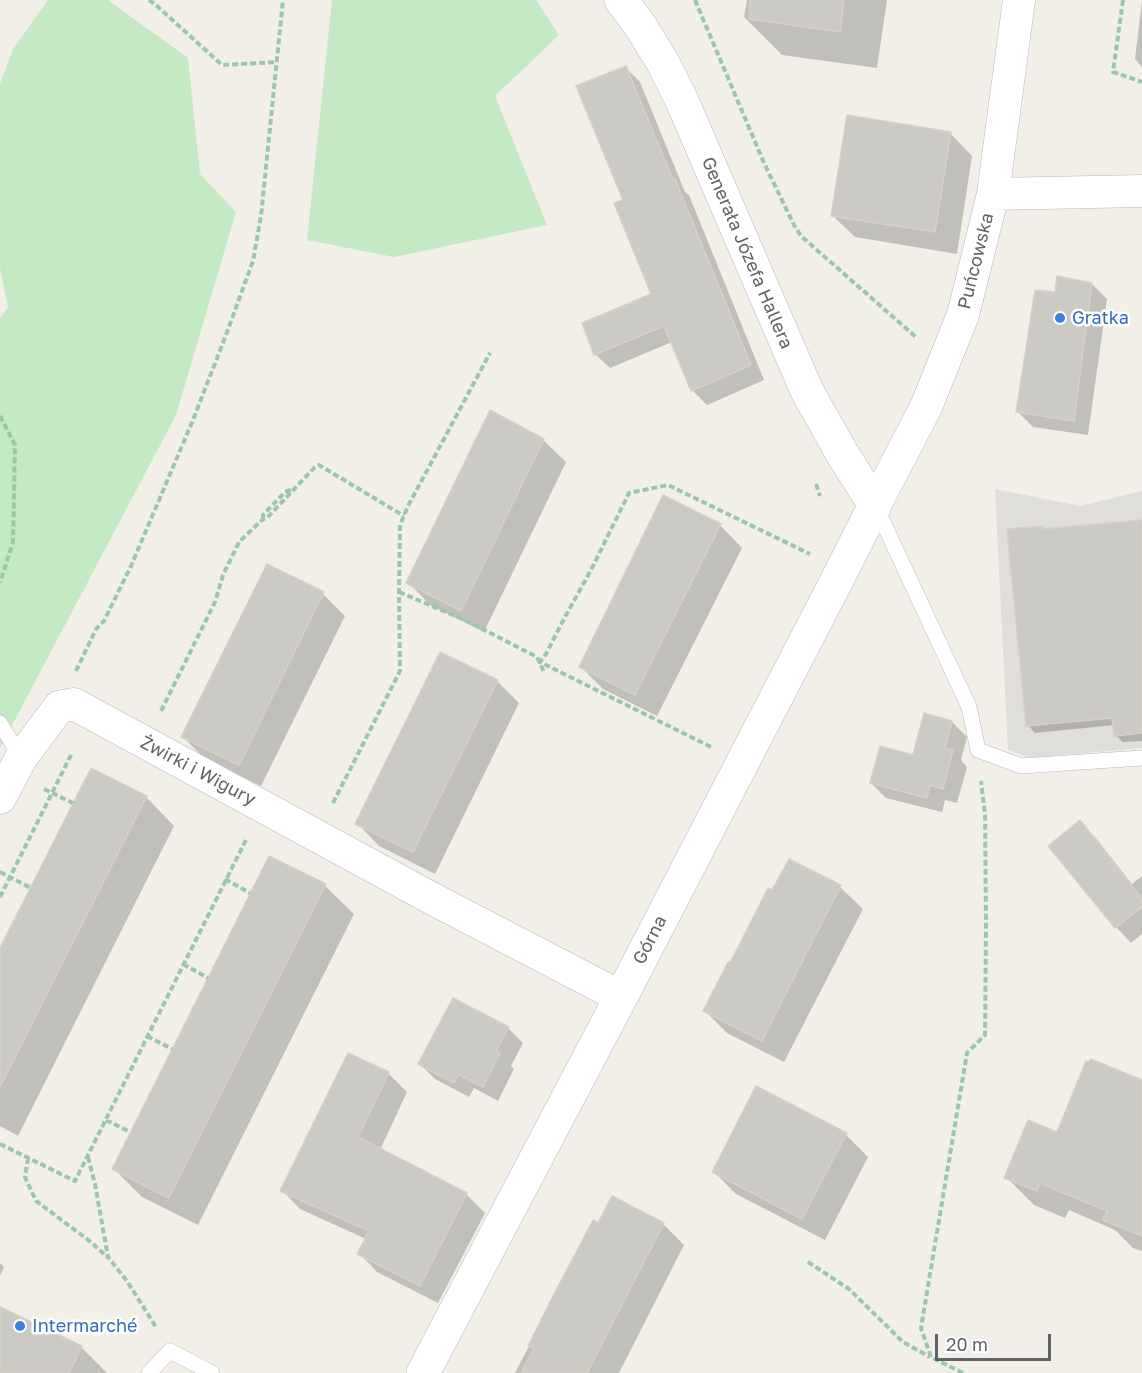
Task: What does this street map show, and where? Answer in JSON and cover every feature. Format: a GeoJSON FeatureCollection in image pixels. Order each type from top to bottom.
{"type":"FeatureCollection","features":[{"type":"Feature","properties":{"kind":"street","name":"Generała Józefa Hallera"},"geometry":{"type":"LineString","coordinates":[[621,0],[663,63],[682,101],[807,391],[874,505]]}},
{"type":"Feature","properties":{"kind":"street","name":"Puńcowska"},"geometry":{"type":"LineString","coordinates":[[874,505],[926,407],[963,315],[993,194],[1019,0]]}},
{"type":"Feature","properties":{"kind":"street"},"geometry":{"type":"LineString","coordinates":[[993,194],[1142,192]]}},
{"type":"Feature","properties":{"kind":"street","name":"Górna"},"geometry":{"type":"LineString","coordinates":[[423,1373],[621,997],[874,505]]}},
{"type":"Feature","properties":{"kind":"street","name":"Żwirki i Wigury"},"geometry":{"type":"LineString","coordinates":[[0,798],[21,758],[59,707],[74,704],[431,898],[621,997]]}},
{"type":"Feature","properties":{"kind":"lane"},"geometry":{"type":"LineString","coordinates":[[874,505],[969,707],[978,750],[1021,766],[1142,758]]}},
{"type":"Feature","properties":{"kind":"lane"},"geometry":{"type":"LineString","coordinates":[[0,723],[21,758]]}},
{"type":"Feature","properties":{"kind":"lane"},"geometry":{"type":"LineString","coordinates":[[149,1373],[170,1351],[212,1373]]}},
{"type":"Feature","properties":{"kind":"path"},"geometry":{"type":"LineString","coordinates":[[149,0],[222,65],[277,62]]}},
{"type":"Feature","properties":{"kind":"path"},"geometry":{"type":"LineString","coordinates":[[96,629],[104,621],[122,584],[189,430],[253,261],[261,216],[283,0]]}},
{"type":"Feature","properties":{"kind":"path"},"geometry":{"type":"LineString","coordinates":[[695,0],[764,163],[801,236],[924,344]]}},
{"type":"Feature","properties":{"kind":"path"},"geometry":{"type":"LineString","coordinates":[[1123,0],[1113,72],[1142,82]]}},
{"type":"Feature","properties":{"kind":"path"},"geometry":{"type":"LineString","coordinates":[[330,809],[400,671],[400,525],[490,353]]}},
{"type":"Feature","properties":{"kind":"path"},"geometry":{"type":"LineString","coordinates":[[0,416],[15,445],[13,542],[0,583]]}},
{"type":"Feature","properties":{"kind":"path"},"geometry":{"type":"LineString","coordinates":[[157,717],[214,602],[223,575],[239,542],[262,519],[267,518],[314,468],[319,465],[404,516]]}},
{"type":"Feature","properties":{"kind":"path"},"geometry":{"type":"LineString","coordinates":[[540,662],[591,570],[629,493],[668,485],[819,558]]}},
{"type":"Feature","properties":{"kind":"path"},"geometry":{"type":"LineString","coordinates":[[399,592],[465,620],[537,657],[544,672]]}},
{"type":"Feature","properties":{"kind":"path"},"geometry":{"type":"LineString","coordinates":[[540,662],[718,751]]}},
{"type":"Feature","properties":{"kind":"path"},"geometry":{"type":"LineString","coordinates":[[0,897],[76,744]]}},
{"type":"Feature","properties":{"kind":"path"},"geometry":{"type":"LineString","coordinates":[[931,1357],[921,1328],[967,1053],[985,1035],[985,814],[978,750]]}},
{"type":"Feature","properties":{"kind":"path"},"geometry":{"type":"LineString","coordinates":[[0,1144],[75,1181],[251,830]]}},
{"type":"Feature","properties":{"kind":"path"},"geometry":{"type":"LineString","coordinates":[[0,872],[31,888]]}},
{"type":"Feature","properties":{"kind":"path"},"geometry":{"type":"LineString","coordinates":[[225,879],[250,893]]}},
{"type":"Feature","properties":{"kind":"path"},"geometry":{"type":"LineString","coordinates":[[183,964],[208,978]]}},
{"type":"Feature","properties":{"kind":"path"},"geometry":{"type":"LineString","coordinates":[[147,1036],[172,1049]]}},
{"type":"Feature","properties":{"kind":"path"},"geometry":{"type":"LineString","coordinates":[[106,1120],[130,1132]]}},
{"type":"Feature","properties":{"kind":"path"},"geometry":{"type":"LineString","coordinates":[[87,1156],[95,1184],[108,1257]]}},
{"type":"Feature","properties":{"kind":"path"},"geometry":{"type":"LineString","coordinates":[[28,1158],[25,1177],[36,1201],[92,1242],[108,1257],[128,1281],[170,1351]]}},
{"type":"Feature","properties":{"kind":"path"},"geometry":{"type":"LineString","coordinates":[[808,1262],[849,1289],[903,1342],[963,1373]]}},
{"type":"Feature","properties":{"kind":"shaded area"},"geometry":{"type":"Polygon","coordinates":[[[995,489],[1080,506],[1142,491],[1142,748],[1028,758],[1008,749],[995,489]]]}},
{"type":"Feature","properties":{"kind":"green space"},"geometry":{"type":"Polygon","coordinates":[[[48,0],[108,0],[188,58],[200,174],[236,212],[176,415],[0,748],[0,318],[8,307],[0,268],[0,84],[13,49],[48,0]]]}},
{"type":"Feature","properties":{"kind":"green space"},"geometry":{"type":"Polygon","coordinates":[[[332,0],[536,0],[559,35],[495,96],[547,225],[394,257],[307,240],[332,0]]]}},
{"type":"Feature","properties":{"kind":"building"},"geometry":{"type":"Polygon","coordinates":[[[750,0],[844,0],[840,32],[749,19],[750,0]]]}},
{"type":"Feature","properties":{"kind":"building"},"geometry":{"type":"Polygon","coordinates":[[[626,66],[751,365],[691,391],[664,326],[594,355],[582,323],[651,294],[614,203],[623,200],[576,86],[626,66]]]}},
{"type":"Feature","properties":{"kind":"building"},"geometry":{"type":"Polygon","coordinates":[[[847,115],[951,132],[935,232],[831,216],[847,115]]]}},
{"type":"Feature","properties":{"kind":"building"},"geometry":{"type":"Polygon","coordinates":[[[1057,276],[1092,283],[1074,421],[1016,412],[1035,290],[1055,292],[1057,276]]]}},
{"type":"Feature","properties":{"kind":"building"},"geometry":{"type":"Polygon","coordinates":[[[490,410],[544,439],[461,611],[406,583],[490,410]]]}},
{"type":"Feature","properties":{"kind":"building"},"geometry":{"type":"Polygon","coordinates":[[[663,495],[721,524],[635,695],[579,667],[663,495]]]}},
{"type":"Feature","properties":{"kind":"building"},"geometry":{"type":"Polygon","coordinates":[[[1142,520],[1142,733],[1114,736],[1112,718],[1026,726],[1007,529],[1043,526],[1043,529],[1142,520]]]}},
{"type":"Feature","properties":{"kind":"building"},"geometry":{"type":"Polygon","coordinates":[[[267,564],[324,592],[239,765],[181,737],[267,564]]]}},
{"type":"Feature","properties":{"kind":"building"},"geometry":{"type":"Polygon","coordinates":[[[440,652],[498,680],[413,852],[355,824],[440,652]]]}},
{"type":"Feature","properties":{"kind":"building"},"geometry":{"type":"Polygon","coordinates":[[[924,713],[952,721],[945,748],[953,750],[943,789],[930,785],[927,798],[870,783],[880,746],[913,755],[924,713]]]}},
{"type":"Feature","properties":{"kind":"building"},"geometry":{"type":"Polygon","coordinates":[[[91,768],[147,796],[0,1087],[0,948],[91,768]]]}},
{"type":"Feature","properties":{"kind":"building"},"geometry":{"type":"Polygon","coordinates":[[[1080,820],[1142,899],[1142,907],[1115,928],[1048,846],[1080,820]]]}},
{"type":"Feature","properties":{"kind":"building"},"geometry":{"type":"Polygon","coordinates":[[[269,856],[326,884],[169,1198],[112,1169],[269,856]]]}},
{"type":"Feature","properties":{"kind":"building"},"geometry":{"type":"Polygon","coordinates":[[[789,859],[841,885],[762,1041],[703,1011],[768,888],[772,890],[789,859]]]}},
{"type":"Feature","properties":{"kind":"building"},"geometry":{"type":"Polygon","coordinates":[[[453,998],[509,1027],[496,1051],[500,1053],[483,1087],[458,1074],[454,1083],[418,1064],[453,998]]]}},
{"type":"Feature","properties":{"kind":"building"},"geometry":{"type":"Polygon","coordinates":[[[348,1053],[389,1072],[358,1137],[467,1193],[420,1286],[357,1254],[369,1231],[280,1191],[348,1053]]]}},
{"type":"Feature","properties":{"kind":"building"},"geometry":{"type":"Polygon","coordinates":[[[1091,1059],[1142,1080],[1142,1236],[1103,1220],[1107,1211],[1040,1183],[1037,1191],[1004,1178],[1028,1120],[1057,1132],[1086,1061],[1089,1062],[1091,1059]]]}},
{"type":"Feature","properties":{"kind":"building"},"geometry":{"type":"Polygon","coordinates":[[[756,1086],[847,1133],[802,1219],[712,1172],[756,1086]]]}},
{"type":"Feature","properties":{"kind":"building"},"geometry":{"type":"Polygon","coordinates":[[[612,1196],[664,1223],[587,1373],[521,1373],[534,1349],[528,1346],[552,1298],[593,1220],[598,1223],[612,1196]]]}},
{"type":"Feature","properties":{"kind":"building","name":"Intermarché"},"geometry":{"type":"Polygon","coordinates":[[[0,1307],[82,1346],[69,1373],[0,1373],[0,1307]]]}},
{"type":"Feature","properties":{"kind":"place","name":"Gratka"},"geometry":{"type":"Point","coordinates":[1060,318]}},
{"type":"Feature","properties":{"kind":"place","name":"Intermarché"},"geometry":{"type":"Point","coordinates":[20,1326]}}]}
